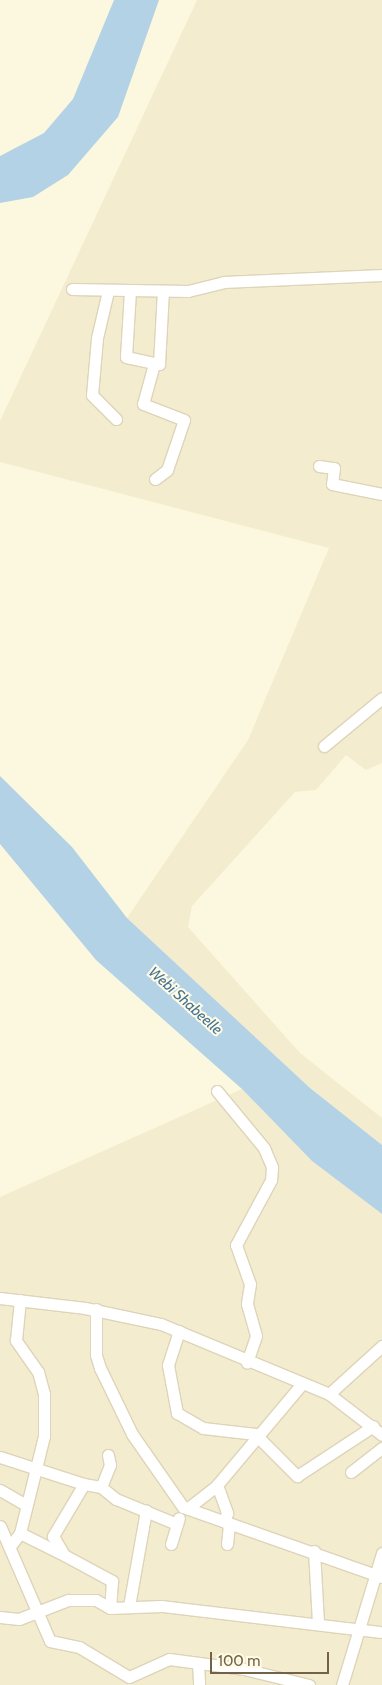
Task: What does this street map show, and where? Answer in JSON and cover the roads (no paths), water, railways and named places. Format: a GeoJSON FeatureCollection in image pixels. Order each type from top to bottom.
{"type":"FeatureCollection","features":[{"type":"Feature","properties":{"kind":"street"},"geometry":{"type":"LineString","coordinates":[[72,289],[188,291],[223,282],[382,275]]}},
{"type":"Feature","properties":{"kind":"street"},"geometry":{"type":"LineString","coordinates":[[108,291],[96,338],[92,395],[116,419]]}},
{"type":"Feature","properties":{"kind":"street"},"geometry":{"type":"LineString","coordinates":[[130,291],[126,357],[158,364],[163,291]]}},
{"type":"Feature","properties":{"kind":"street"},"geometry":{"type":"LineString","coordinates":[[154,364],[143,404],[184,420],[167,470],[155,479]]}},
{"type":"Feature","properties":{"kind":"street"},"geometry":{"type":"LineString","coordinates":[[320,466],[334,468],[332,484],[382,494]]}},
{"type":"Feature","properties":{"kind":"street"},"geometry":{"type":"LineString","coordinates":[[324,746],[382,698]]}},
{"type":"Feature","properties":{"kind":"street"},"geometry":{"type":"LineString","coordinates":[[217,1090],[264,1148],[272,1167],[271,1180],[236,1245],[250,1284],[247,1304],[256,1336],[247,1362]]}},
{"type":"Feature","properties":{"kind":"street"},"geometry":{"type":"LineString","coordinates":[[0,1298],[96,1310],[179,1331],[247,1362],[329,1394],[373,1426],[382,1435]]}},
{"type":"Feature","properties":{"kind":"street"},"geometry":{"type":"LineString","coordinates":[[11,1545],[20,1533],[26,1505],[38,1468],[44,1436],[44,1394],[38,1372],[16,1340],[20,1300]]}},
{"type":"Feature","properties":{"kind":"street"},"geometry":{"type":"LineString","coordinates":[[96,1310],[96,1355],[100,1368],[132,1434],[186,1508],[314,1551],[380,1576]]}},
{"type":"Feature","properties":{"kind":"street"},"geometry":{"type":"LineString","coordinates":[[179,1331],[168,1365],[171,1398],[177,1413],[203,1428],[256,1435],[297,1476],[373,1426]]}},
{"type":"Feature","properties":{"kind":"street"},"geometry":{"type":"LineString","coordinates":[[329,1394],[382,1346]]}},
{"type":"Feature","properties":{"kind":"street"},"geometry":{"type":"LineString","coordinates":[[171,1544],[177,1524],[186,1508],[217,1485],[256,1435],[287,1407],[301,1384]]}},
{"type":"Feature","properties":{"kind":"street"},"geometry":{"type":"LineString","coordinates":[[256,1435],[262,1454]]}},
{"type":"Feature","properties":{"kind":"street"},"geometry":{"type":"LineString","coordinates":[[351,1472],[382,1448]]}},
{"type":"Feature","properties":{"kind":"street"},"geometry":{"type":"LineString","coordinates":[[101,1487],[110,1465],[108,1455]]}},
{"type":"Feature","properties":{"kind":"street"},"geometry":{"type":"LineString","coordinates":[[0,1456],[84,1484],[101,1487],[116,1500],[177,1524]]}},
{"type":"Feature","properties":{"kind":"street"},"geometry":{"type":"LineString","coordinates":[[60,1553],[53,1536],[84,1484]]}},
{"type":"Feature","properties":{"kind":"street"},"geometry":{"type":"LineString","coordinates":[[217,1485],[227,1512],[227,1544]]}},
{"type":"Feature","properties":{"kind":"street"},"geometry":{"type":"LineString","coordinates":[[0,1490],[26,1505]]}},
{"type":"Feature","properties":{"kind":"street"},"geometry":{"type":"LineString","coordinates":[[129,1606],[146,1512]]}},
{"type":"Feature","properties":{"kind":"street"},"geometry":{"type":"LineString","coordinates":[[0,1526],[11,1545],[50,1641],[79,1647],[129,1677],[169,1659],[309,1685]]}},
{"type":"Feature","properties":{"kind":"street"},"geometry":{"type":"LineString","coordinates":[[20,1533],[112,1581],[110,1608]]}},
{"type":"Feature","properties":{"kind":"street"},"geometry":{"type":"LineString","coordinates":[[314,1551],[318,1622]]}},
{"type":"Feature","properties":{"kind":"street"},"geometry":{"type":"LineString","coordinates":[[342,1685],[380,1576],[382,1553]]}},
{"type":"Feature","properties":{"kind":"street"},"geometry":{"type":"LineString","coordinates":[[0,1617],[19,1619],[68,1600],[96,1600],[110,1608],[129,1606],[318,1622],[379,1632]]}},
{"type":"Feature","properties":{"kind":"street"},"geometry":{"type":"LineString","coordinates":[[198,1663],[199,1685]]}},
{"type":"Feature","properties":{"kind":"water"},"geometry":{"type":"Polygon","coordinates":[[[114,0],[159,0],[118,117],[68,175],[33,197],[0,203],[0,156],[44,133],[73,99],[114,0]]]}},
{"type":"Feature","properties":{"kind":"water","name":"Webi Shabeelle"},"geometry":{"type":"Polygon","coordinates":[[[0,776],[72,847],[127,918],[310,1088],[382,1145],[382,1214],[312,1161],[242,1089],[96,960],[0,844],[0,776]]]}}]}
